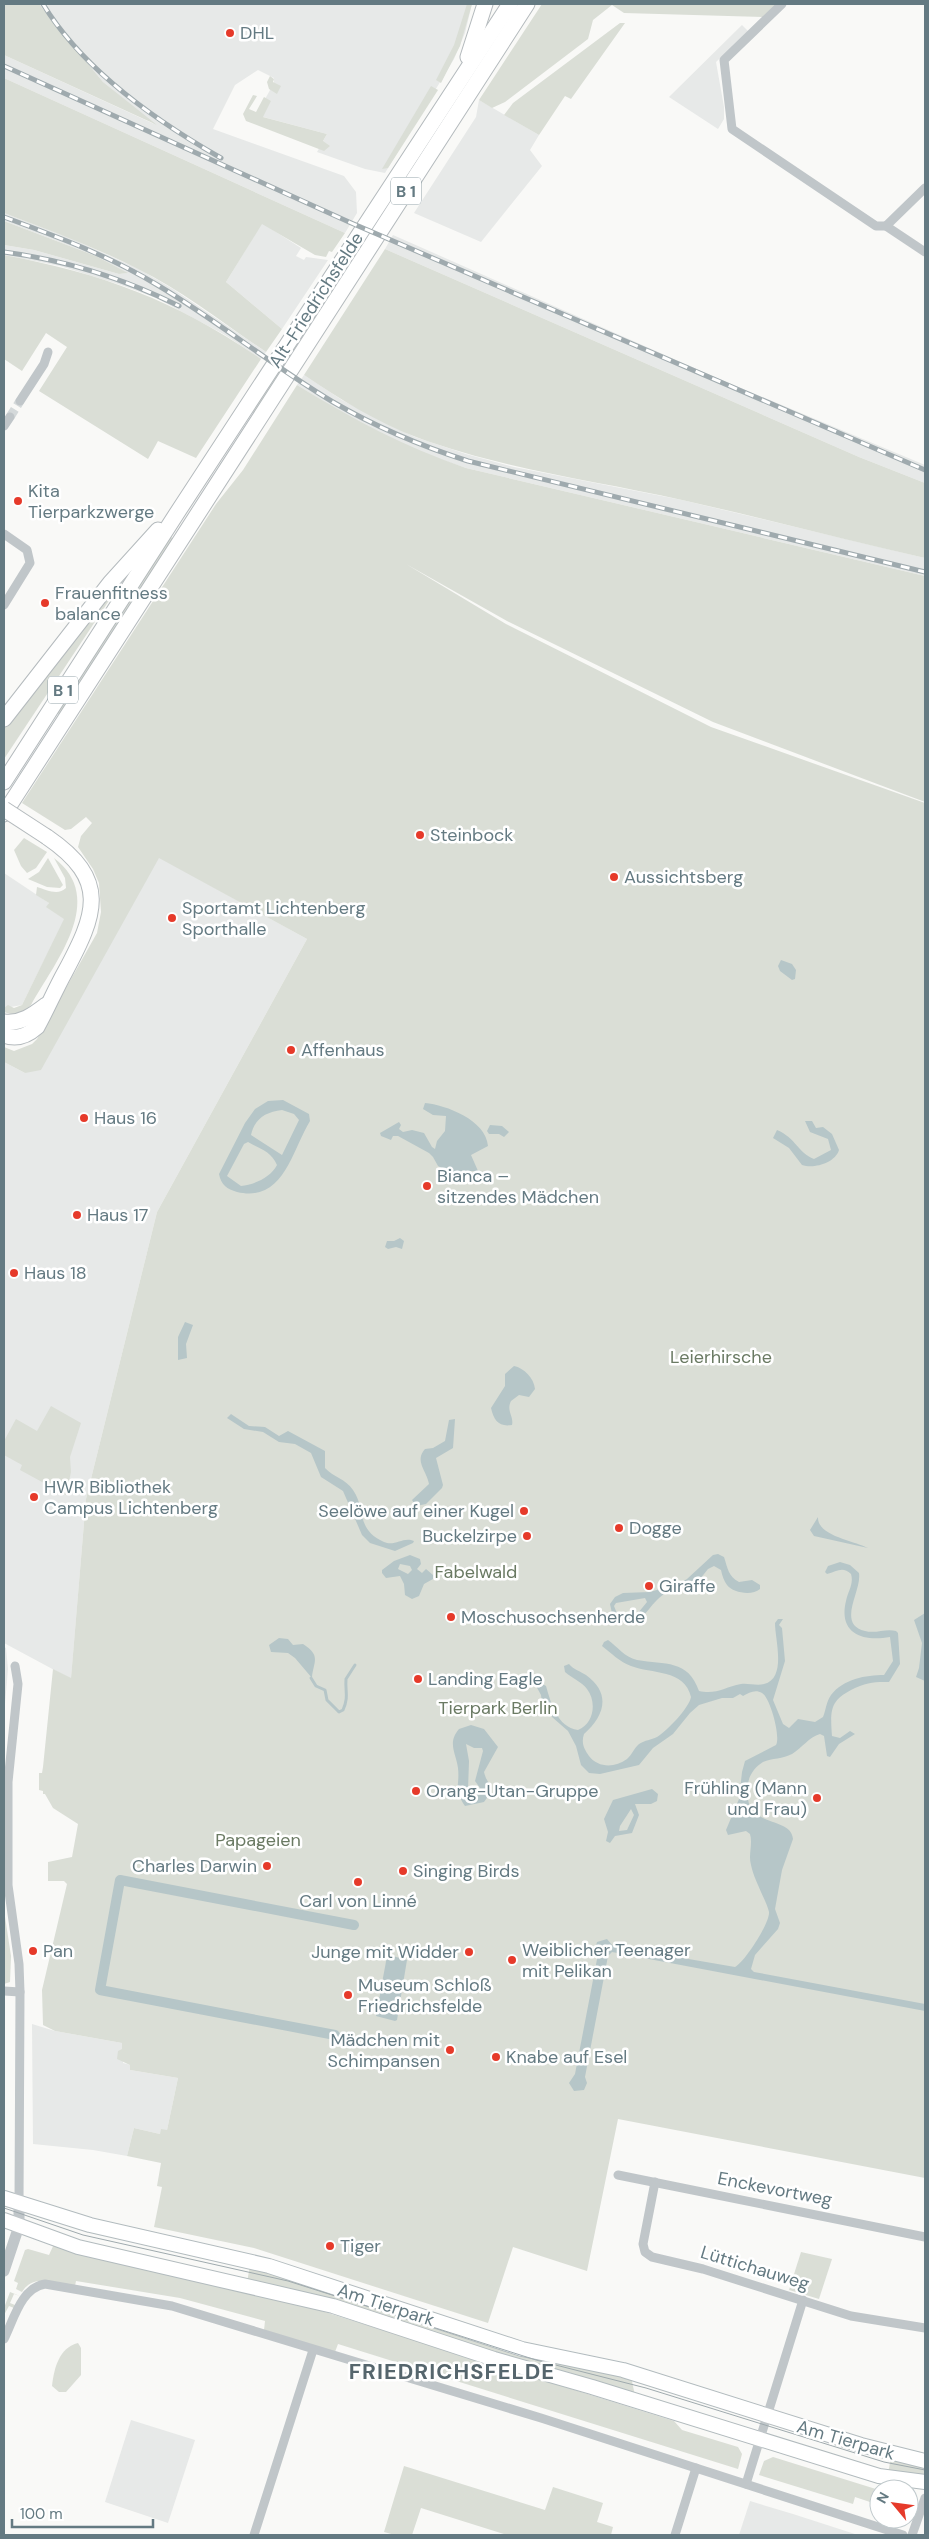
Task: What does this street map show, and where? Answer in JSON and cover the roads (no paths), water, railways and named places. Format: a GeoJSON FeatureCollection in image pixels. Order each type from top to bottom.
{"type":"FeatureCollection","features":[{"type":"Feature","properties":{"kind":"main road"},"geometry":{"type":"LineString","coordinates":[[460,80],[485,4]]}},
{"type":"Feature","properties":{"kind":"main road","name":"Alt-Friedrichsfelde"},"geometry":{"type":"LineString","coordinates":[[4,782],[179,510],[510,4]]}},
{"type":"Feature","properties":{"kind":"main road","name":"Alt-Friedrichsfelde"},"geometry":{"type":"LineString","coordinates":[[4,814],[527,4]]}},
{"type":"Feature","properties":{"kind":"main road"},"geometry":{"type":"LineString","coordinates":[[4,719],[110,583],[148,540],[179,510]]}},
{"type":"Feature","properties":{"kind":"main road"},"geometry":{"type":"LineString","coordinates":[[4,809],[56,843],[77,862],[91,894],[91,912],[85,936],[36,1027],[28,1034],[16,1037],[4,1034]]}},
{"type":"Feature","properties":{"kind":"main road"},"geometry":{"type":"LineString","coordinates":[[4,1022],[14,1023],[30,1017],[48,1004]]}},
{"type":"Feature","properties":{"kind":"main road","name":"Am Tierpark"},"geometry":{"type":"LineString","coordinates":[[4,2198],[98,2228],[269,2266],[522,2349],[623,2370],[861,2445],[925,2461]]}},
{"type":"Feature","properties":{"kind":"main road","name":"Am Tierpark"},"geometry":{"type":"LineString","coordinates":[[4,2220],[78,2247],[333,2306],[494,2359],[592,2387],[879,2476],[925,2482]]}},
{"type":"Feature","properties":{"kind":"street"},"geometry":{"type":"LineString","coordinates":[[782,4],[724,60],[732,129],[876,226],[886,226],[925,252]]}},
{"type":"Feature","properties":{"kind":"street"},"geometry":{"type":"LineString","coordinates":[[886,226],[925,188]]}},
{"type":"Feature","properties":{"kind":"street"},"geometry":{"type":"LineString","coordinates":[[20,401],[44,364],[48,352]]}},
{"type":"Feature","properties":{"kind":"street"},"geometry":{"type":"LineString","coordinates":[[4,426],[10,417]]}},
{"type":"Feature","properties":{"kind":"street"},"geometry":{"type":"LineString","coordinates":[[4,534],[27,550],[30,563],[4,605]]}},
{"type":"Feature","properties":{"kind":"street"},"geometry":{"type":"LineString","coordinates":[[4,2271],[19,2226],[20,1992],[18,1964],[6,1885],[8,1782],[18,1684],[14,1666]]}},
{"type":"Feature","properties":{"kind":"street"},"geometry":{"type":"LineString","coordinates":[[4,1991],[20,1992]]}},
{"type":"Feature","properties":{"kind":"street","name":"Enckevortweg"},"geometry":{"type":"LineString","coordinates":[[618,2175],[925,2237]]}},
{"type":"Feature","properties":{"kind":"street","name":"Lüttichauweg"},"geometry":{"type":"LineString","coordinates":[[655,2182],[643,2244],[645,2252],[652,2257],[703,2269],[876,2322],[925,2328]]}},
{"type":"Feature","properties":{"kind":"street"},"geometry":{"type":"LineString","coordinates":[[4,2339],[25,2296],[35,2286],[45,2284],[172,2306],[313,2350],[448,2389],[904,2535]]}},
{"type":"Feature","properties":{"kind":"street"},"geometry":{"type":"LineString","coordinates":[[746,2484],[803,2300]]}},
{"type":"Feature","properties":{"kind":"street"},"geometry":{"type":"LineString","coordinates":[[254,2535],[313,2350]]}},
{"type":"Feature","properties":{"kind":"street"},"geometry":{"type":"LineString","coordinates":[[675,2535],[696,2468]]}},
{"type":"Feature","properties":{"kind":"street"},"geometry":{"type":"LineString","coordinates":[[912,2535],[925,2498]]}},
{"type":"Feature","properties":{"kind":"waterway"},"geometry":{"type":"LineString","coordinates":[[311,1678],[316,1686],[325,1690],[327,1700],[339,1712],[343,1710],[346,1701],[346,1679],[355,1665]]}},
{"type":"Feature","properties":{"kind":"waterway"},"geometry":{"type":"LineString","coordinates":[[335,2035],[100,1990],[120,1880],[354,1925]]}},
{"type":"Feature","properties":{"kind":"tunnel"},"geometry":{"type":"LineString","coordinates":[[10,417],[20,401]]}},
{"type":"Feature","properties":{"kind":"tram line"},"geometry":{"type":"LineString","coordinates":[[4,2208],[83,2235],[288,2281],[536,2360],[646,2388],[884,2462],[925,2470]]}},
{"type":"Feature","properties":{"kind":"railway"},"geometry":{"type":"LineString","coordinates":[[43,4],[59,28],[79,51],[123,92],[171,128],[221,158]]}},
{"type":"Feature","properties":{"kind":"railway"},"geometry":{"type":"LineString","coordinates":[[4,66],[349,222],[925,470]]}},
{"type":"Feature","properties":{"kind":"railway"},"geometry":{"type":"LineString","coordinates":[[4,217],[122,265],[181,300],[333,402],[382,428],[433,449],[468,461],[925,572]]}},
{"type":"Feature","properties":{"kind":"railway"},"geometry":{"type":"LineString","coordinates":[[4,252],[71,265],[137,287],[179,306]]}},
{"type":"Feature","properties":{"kind":"place","name":"DHL"},"geometry":{"type":"Point","coordinates":[230,33]}},
{"type":"Feature","properties":{"kind":"place","name":"Kita Tierparkzwerge"},"geometry":{"type":"Point","coordinates":[18,501]}},
{"type":"Feature","properties":{"kind":"place","name":"Frauenfitness balance"},"geometry":{"type":"Point","coordinates":[45,603]}},
{"type":"Feature","properties":{"kind":"place","name":"Steinbock"},"geometry":{"type":"Point","coordinates":[420,835]}},
{"type":"Feature","properties":{"kind":"place","name":"Aussichtsberg"},"geometry":{"type":"Point","coordinates":[614,877]}},
{"type":"Feature","properties":{"kind":"place","name":"Sportamt Lichtenberg Sporthalle"},"geometry":{"type":"Point","coordinates":[172,918]}},
{"type":"Feature","properties":{"kind":"place","name":"Affenhaus"},"geometry":{"type":"Point","coordinates":[291,1050]}},
{"type":"Feature","properties":{"kind":"place","name":"Haus 16"},"geometry":{"type":"Point","coordinates":[84,1118]}},
{"type":"Feature","properties":{"kind":"place","name":"Bianca – sitzendes Mädchen"},"geometry":{"type":"Point","coordinates":[427,1186]}},
{"type":"Feature","properties":{"kind":"place","name":"Haus 17"},"geometry":{"type":"Point","coordinates":[77,1215]}},
{"type":"Feature","properties":{"kind":"place","name":"Haus 18"},"geometry":{"type":"Point","coordinates":[14,1273]}},
{"type":"Feature","properties":{"kind":"place","name":"HWR Bibliothek Campus Lichtenberg"},"geometry":{"type":"Point","coordinates":[34,1497]}},
{"type":"Feature","properties":{"kind":"place","name":"Seelöwe auf einer Kugel"},"geometry":{"type":"Point","coordinates":[524,1511]}},
{"type":"Feature","properties":{"kind":"place","name":"Dogge"},"geometry":{"type":"Point","coordinates":[619,1528]}},
{"type":"Feature","properties":{"kind":"place","name":"Buckelzirpe"},"geometry":{"type":"Point","coordinates":[527,1536]}},
{"type":"Feature","properties":{"kind":"place","name":"Giraffe"},"geometry":{"type":"Point","coordinates":[649,1586]}},
{"type":"Feature","properties":{"kind":"place","name":"Moschusochsenherde"},"geometry":{"type":"Point","coordinates":[451,1617]}},
{"type":"Feature","properties":{"kind":"place","name":"Landing Eagle"},"geometry":{"type":"Point","coordinates":[418,1679]}},
{"type":"Feature","properties":{"kind":"place","name":"Orang-Utan-Gruppe"},"geometry":{"type":"Point","coordinates":[416,1791]}},
{"type":"Feature","properties":{"kind":"place","name":"Frühling (Mann und Frau)"},"geometry":{"type":"Point","coordinates":[817,1798]}},
{"type":"Feature","properties":{"kind":"place","name":"Charles Darwin"},"geometry":{"type":"Point","coordinates":[267,1866]}},
{"type":"Feature","properties":{"kind":"place","name":"Singing Birds"},"geometry":{"type":"Point","coordinates":[403,1871]}},
{"type":"Feature","properties":{"kind":"place","name":"Carl von Linné"},"geometry":{"type":"Point","coordinates":[358,1882]}},
{"type":"Feature","properties":{"kind":"place","name":"Pan"},"geometry":{"type":"Point","coordinates":[33,1951]}},
{"type":"Feature","properties":{"kind":"place","name":"Junge mit Widder"},"geometry":{"type":"Point","coordinates":[469,1952]}},
{"type":"Feature","properties":{"kind":"place","name":"Weiblicher Teenager mit Pelikan"},"geometry":{"type":"Point","coordinates":[512,1960]}},
{"type":"Feature","properties":{"kind":"place","name":"Museum Schloß Friedrichsfelde"},"geometry":{"type":"Point","coordinates":[348,1995]}},
{"type":"Feature","properties":{"kind":"place","name":"Mädchen mit Schimpansen"},"geometry":{"type":"Point","coordinates":[450,2050]}},
{"type":"Feature","properties":{"kind":"place","name":"Knabe auf Esel"},"geometry":{"type":"Point","coordinates":[496,2057]}},
{"type":"Feature","properties":{"kind":"place","name":"Tiger"},"geometry":{"type":"Point","coordinates":[330,2246]}},
{"type":"Feature","properties":{"kind":"district","name":"FRIEDRICHSFELDE"},"geometry":{"type":"Point","coordinates":[452,2371]}},
{"type":"Feature","properties":{"kind":"park label","name":"Leierhirsche"},"geometry":{"type":"Point","coordinates":[721,1357]}},
{"type":"Feature","properties":{"kind":"park label","name":"Fabelwald"},"geometry":{"type":"Point","coordinates":[476,1572]}},
{"type":"Feature","properties":{"kind":"park label","name":"Tierpark Berlin"},"geometry":{"type":"Point","coordinates":[498,1708]}},
{"type":"Feature","properties":{"kind":"park label","name":"Papageien"},"geometry":{"type":"Point","coordinates":[258,1840]}}]}
